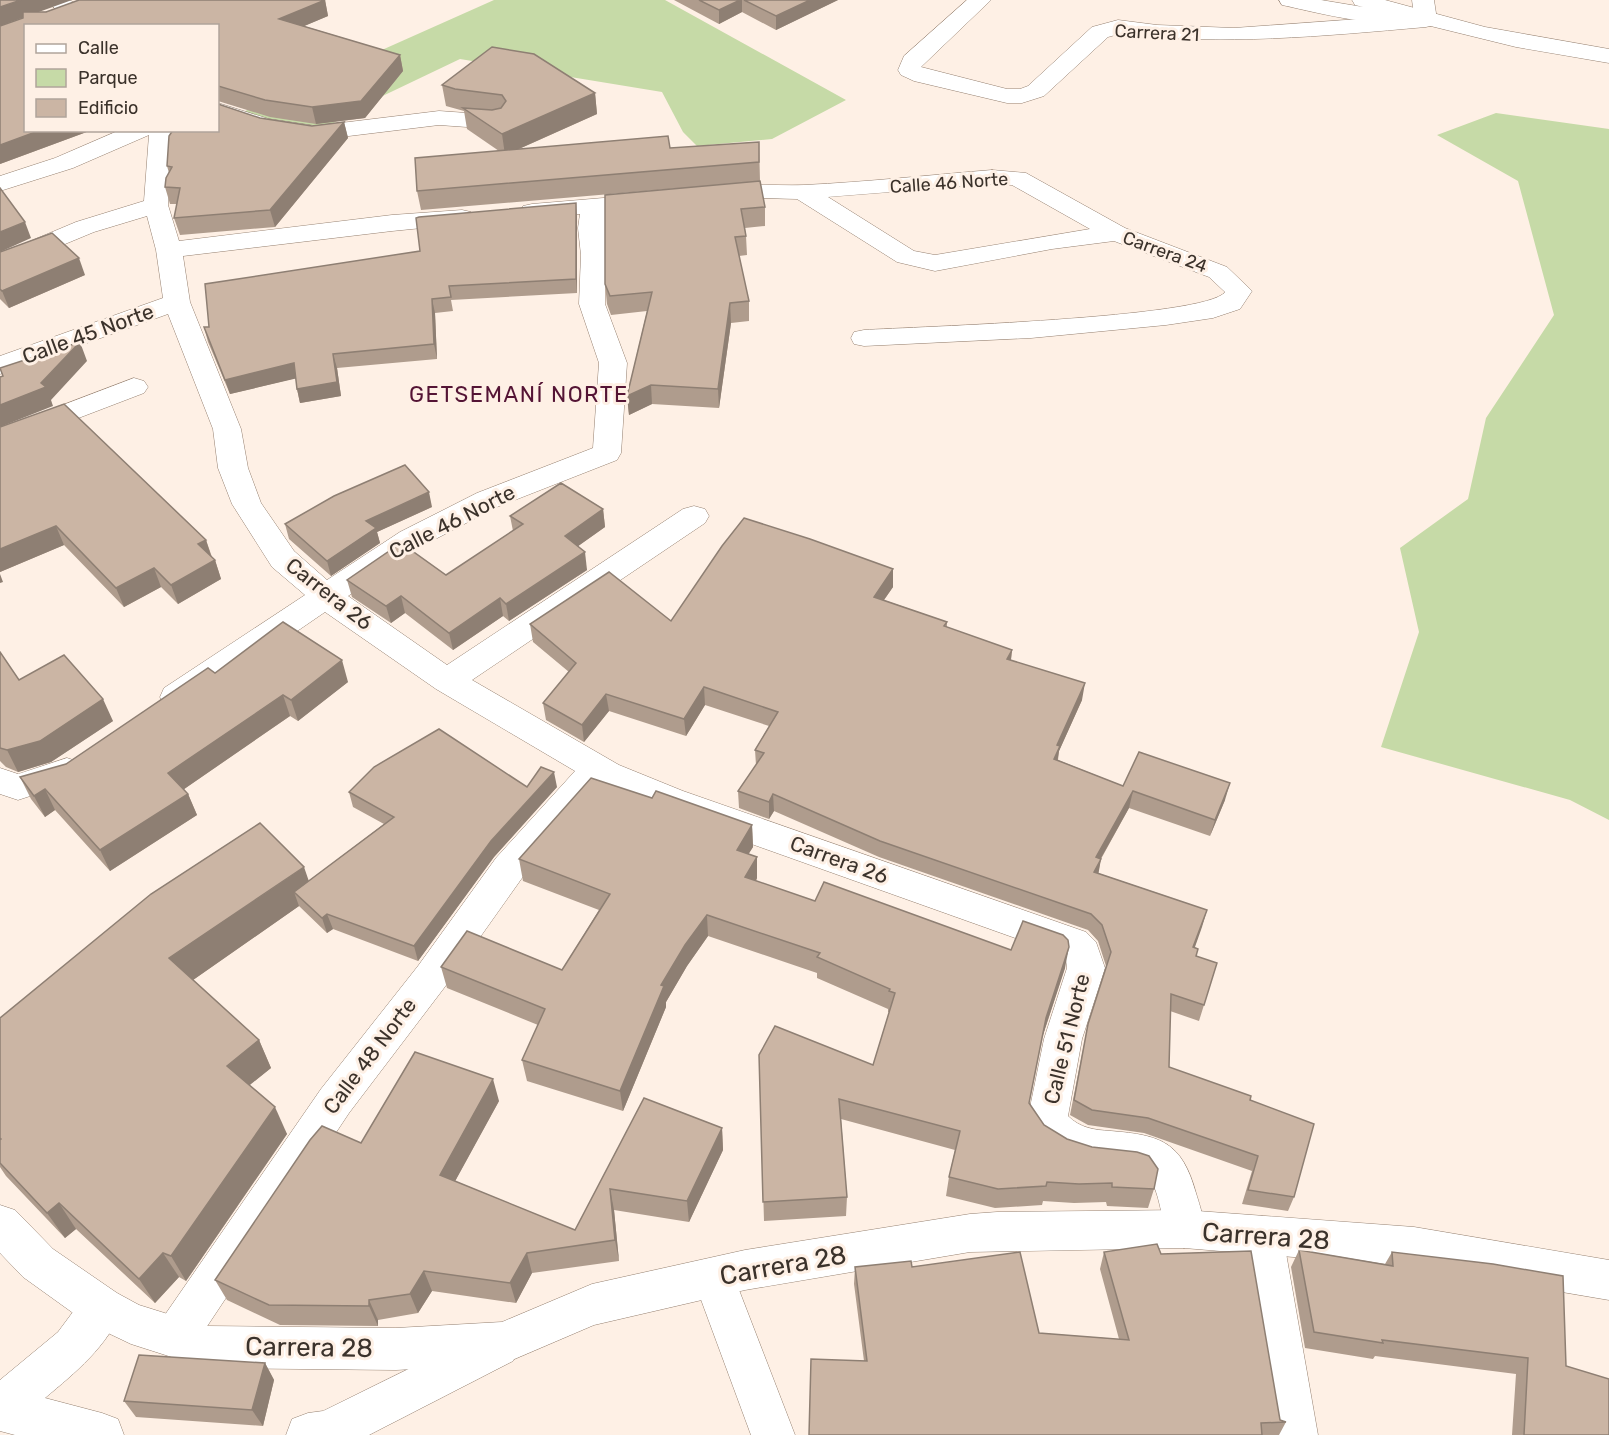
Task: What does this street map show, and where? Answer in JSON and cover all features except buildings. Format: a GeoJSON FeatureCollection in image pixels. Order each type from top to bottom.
{"type":"FeatureCollection","features":[{"type":"Feature","properties":{"kind":"main road","name":"Carrera 21"},"geometry":{"type":"LineString","coordinates":[[980,0],[912,61],[909,70],[922,76],[1007,96],[1022,96],[1036,91],[1100,32],[1109,28],[1118,27],[1186,35],[1244,36],[1424,10]]}},
{"type":"Feature","properties":{"kind":"main road"},"geometry":{"type":"LineString","coordinates":[[1290,0],[1348,12],[1424,10]]}},
{"type":"Feature","properties":{"kind":"main road"},"geometry":{"type":"LineString","coordinates":[[1363,0],[1424,10],[1551,49],[1609,56]]}},
{"type":"Feature","properties":{"kind":"main road"},"geometry":{"type":"LineString","coordinates":[[47,20],[72,5],[89,24]]}},
{"type":"Feature","properties":{"kind":"main road"},"geometry":{"type":"LineString","coordinates":[[219,110],[265,125],[316,133],[439,118],[495,122]]}},
{"type":"Feature","properties":{"kind":"main road"},"geometry":{"type":"LineString","coordinates":[[0,184],[64,163],[136,132]]}},
{"type":"Feature","properties":{"kind":"main road","name":"Carrera 26"},"geometry":{"type":"LineString","coordinates":[[161,132],[156,205],[169,250],[177,302],[227,429],[233,468],[247,504],[283,559],[326,596],[594,781],[671,801],[1073,943]]}},
{"type":"Feature","properties":{"kind":"main road","name":"Calle 46 Norte"},"geometry":{"type":"LineString","coordinates":[[803,192],[992,177],[1017,178],[1116,233]]}},
{"type":"Feature","properties":{"kind":"main road"},"geometry":{"type":"LineString","coordinates":[[169,250],[392,223],[758,191],[803,192]]}},
{"type":"Feature","properties":{"kind":"main road","name":"Carrera 24"},"geometry":{"type":"LineString","coordinates":[[803,192],[906,257],[935,263],[1052,241],[1116,233],[1218,272],[1239,291],[1231,303],[1213,310],[1166,317],[1030,330],[864,338]]}},
{"type":"Feature","properties":{"kind":"main road"},"geometry":{"type":"LineString","coordinates":[[0,263],[85,228],[156,205]]}},
{"type":"Feature","properties":{"kind":"main road","name":"Calle 46 Norte"},"geometry":{"type":"LineString","coordinates":[[150,714],[411,539],[487,500],[607,453],[613,363],[592,304],[594,255],[591,228],[594,206]]}},
{"type":"Feature","properties":{"kind":"main road","name":"Calle 45 Norte"},"geometry":{"type":"LineString","coordinates":[[0,365],[177,302]]}},
{"type":"Feature","properties":{"kind":"main road"},"geometry":{"type":"LineString","coordinates":[[0,439],[134,387]]}},
{"type":"Feature","properties":{"kind":"main road"},"geometry":{"type":"LineString","coordinates":[[447,681],[694,516]]}},
{"type":"Feature","properties":{"kind":"main road"},"geometry":{"type":"LineString","coordinates":[[0,781],[18,787],[63,774],[92,754]]}},
{"type":"Feature","properties":{"kind":"main road","name":"Calle 48 Norte"},"geometry":{"type":"LineString","coordinates":[[175,1337],[335,1101],[424,985],[509,868],[594,781]]}},
{"type":"Feature","properties":{"kind":"main road","name":"Calle 51 Norte"},"geometry":{"type":"LineString","coordinates":[[1073,943],[1083,953],[1086,968],[1063,1038],[1047,1122],[1057,1134],[1077,1145],[1144,1154],[1161,1162],[1171,1180],[1184,1229]]}},
{"type":"Feature","properties":{"kind":"main road","name":"Carrera 28"},"geometry":{"type":"LineString","coordinates":[[0,1224],[38,1263],[102,1308],[131,1323],[206,1347],[396,1349],[503,1343],[592,1305],[745,1270],[970,1233],[1150,1232],[1184,1229],[1414,1247],[1609,1280]]}},
{"type":"Feature","properties":{"kind":"main road"},"geometry":{"type":"LineString","coordinates":[[1262,1236],[1296,1435]]}},
{"type":"Feature","properties":{"kind":"main road"},"geometry":{"type":"LineString","coordinates":[[714,1278],[773,1435]]}},
{"type":"Feature","properties":{"kind":"main road"},"geometry":{"type":"LineString","coordinates":[[0,1409],[73,1347],[102,1308]]}},
{"type":"Feature","properties":{"kind":"main road"},"geometry":{"type":"LineString","coordinates":[[308,1435],[327,1433],[503,1343]]}},
{"type":"Feature","properties":{"kind":"main road"},"geometry":{"type":"LineString","coordinates":[[0,1409],[102,1435]]}},
{"type":"Feature","properties":{"kind":"green space"},"geometry":{"type":"Polygon","coordinates":[[[494,0],[665,0],[846,100],[772,139],[697,146],[683,132],[662,92],[460,59],[370,102],[316,133],[234,116],[494,0]]]}},
{"type":"Feature","properties":{"kind":"green space"},"geometry":{"type":"Polygon","coordinates":[[[1496,113],[1609,129],[1609,820],[1570,800],[1381,747],[1419,632],[1400,548],[1468,499],[1486,418],[1554,315],[1518,181],[1437,135],[1496,113]]]}},
{"type":"Feature","properties":{"kind":"district","name":"GETSEMANÍ NORTE"},"geometry":{"type":"Point","coordinates":[519,394]}}]}
